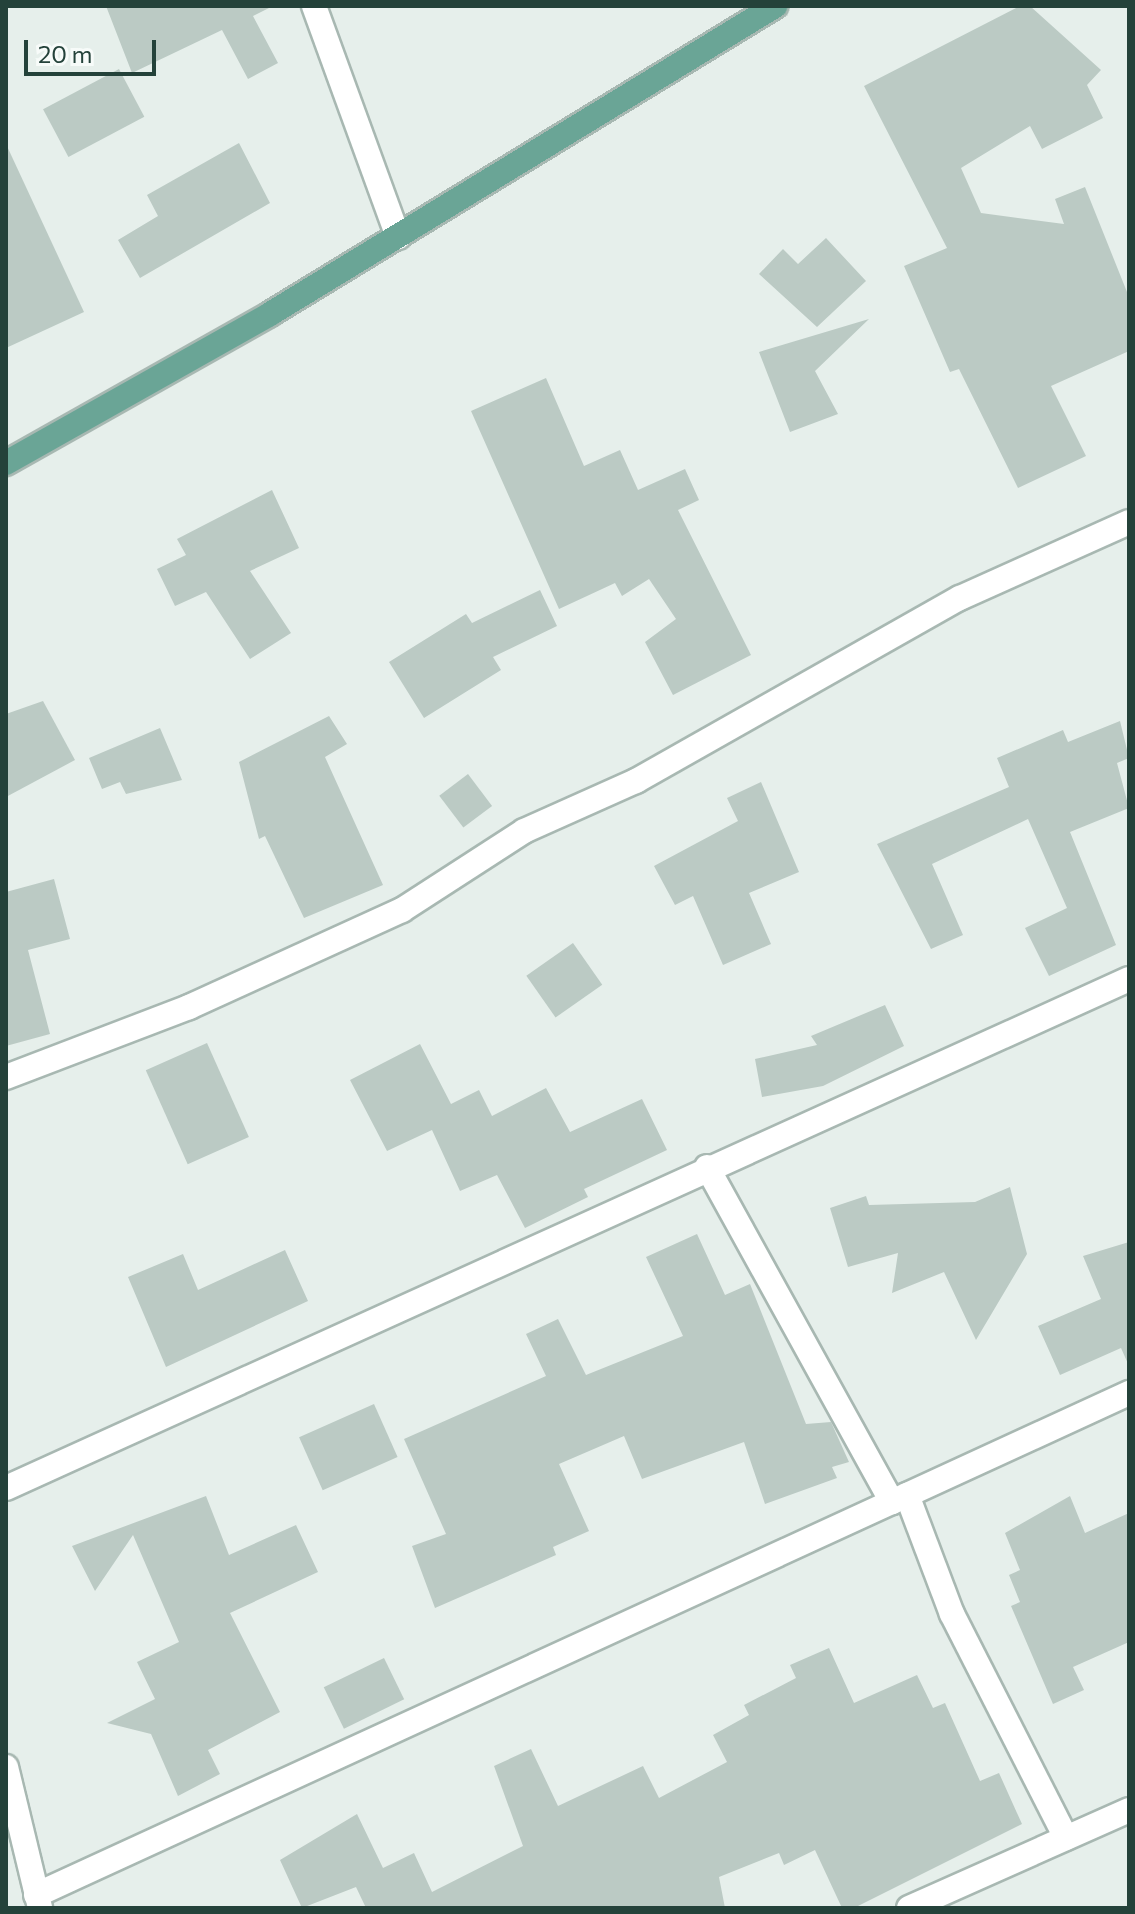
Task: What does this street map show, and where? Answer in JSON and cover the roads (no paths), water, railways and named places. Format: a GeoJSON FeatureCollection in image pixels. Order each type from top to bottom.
{"type":"FeatureCollection","features":[{"type":"Feature","properties":{"kind":"main road"},"geometry":{"type":"LineString","coordinates":[[6,463],[398,237],[775,6]]}},
{"type":"Feature","properties":{"kind":"street"},"geometry":{"type":"LineString","coordinates":[[314,6],[398,237]]}},
{"type":"Feature","properties":{"kind":"street"},"geometry":{"type":"LineString","coordinates":[[6,1077],[189,1007],[402,910],[524,831],[636,781],[960,598],[1129,522]]}},
{"type":"Feature","properties":{"kind":"street"},"geometry":{"type":"LineString","coordinates":[[6,1488],[707,1167],[1129,979]]}},
{"type":"Feature","properties":{"kind":"street"},"geometry":{"type":"LineString","coordinates":[[707,1167],[899,1499],[952,1614],[1066,1838]]}},
{"type":"Feature","properties":{"kind":"street"},"geometry":{"type":"LineString","coordinates":[[6,1767],[38,1901],[1129,1393]]}},
{"type":"Feature","properties":{"kind":"street"},"geometry":{"type":"LineString","coordinates":[[909,1908],[1129,1810]]}}]}
